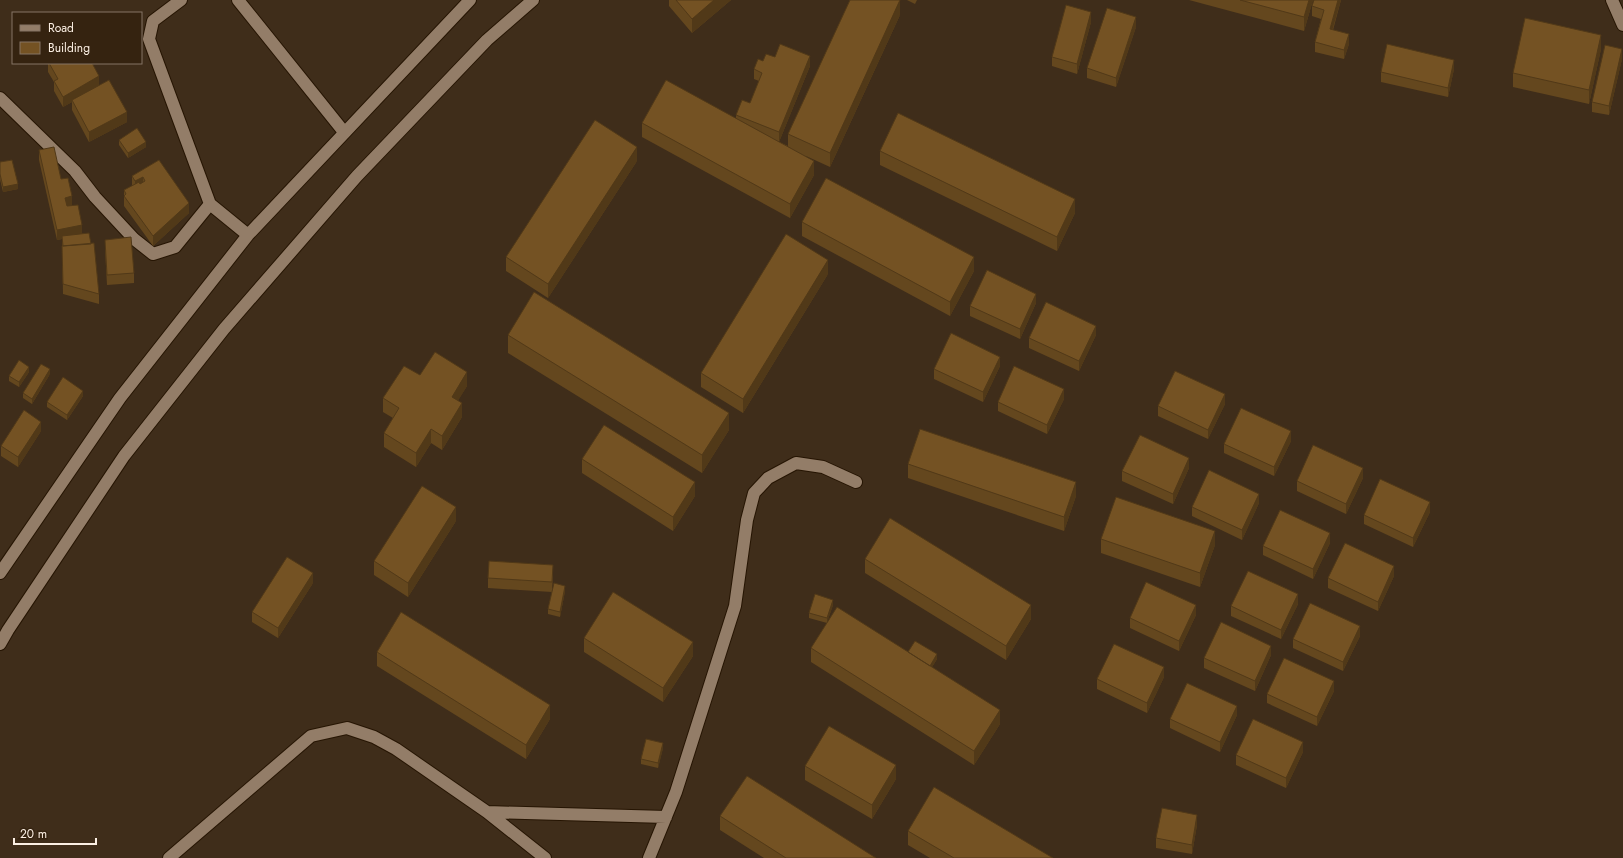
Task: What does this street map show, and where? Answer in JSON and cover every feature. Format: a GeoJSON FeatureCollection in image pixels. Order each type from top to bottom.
{"type":"FeatureCollection","features":[{"type":"Feature","properties":{"kind":"street"},"geometry":{"type":"LineString","coordinates":[[181,0],[153,22],[149,39],[210,204],[248,235]]}},
{"type":"Feature","properties":{"kind":"street"},"geometry":{"type":"LineString","coordinates":[[238,0],[344,132]]}},
{"type":"Feature","properties":{"kind":"street"},"geometry":{"type":"LineString","coordinates":[[0,573],[4,561],[120,398],[248,235],[470,0]]}},
{"type":"Feature","properties":{"kind":"street"},"geometry":{"type":"LineString","coordinates":[[0,644],[124,456],[224,329],[357,176],[487,40],[533,0]]}},
{"type":"Feature","properties":{"kind":"street"},"geometry":{"type":"LineString","coordinates":[[1612,0],[1623,25]]}},
{"type":"Feature","properties":{"kind":"street"},"geometry":{"type":"LineString","coordinates":[[0,98],[75,171],[95,197],[134,239],[153,254],[175,247],[210,204]]}},
{"type":"Feature","properties":{"kind":"street"},"geometry":{"type":"LineString","coordinates":[[649,858],[676,792],[735,606],[747,520],[754,493],[768,478],[796,462],[823,467],[856,482]]}},
{"type":"Feature","properties":{"kind":"street"},"geometry":{"type":"LineString","coordinates":[[169,858],[311,736],[346,728],[374,736],[390,746],[487,812],[545,858]]}},
{"type":"Feature","properties":{"kind":"street"},"geometry":{"type":"LineString","coordinates":[[487,812],[666,817]]}},
{"type":"Feature","properties":{"kind":"building"},"geometry":{"type":"Polygon","coordinates":[[[676,0],[714,0],[692,19],[676,0]]]}},
{"type":"Feature","properties":{"kind":"building"},"geometry":{"type":"Polygon","coordinates":[[[850,0],[900,0],[830,153],[788,134],[850,0]]]}},
{"type":"Feature","properties":{"kind":"building"},"geometry":{"type":"Polygon","coordinates":[[[1240,0],[1309,0],[1304,17],[1240,0]]]}},
{"type":"Feature","properties":{"kind":"building"},"geometry":{"type":"Polygon","coordinates":[[[1314,0],[1338,0],[1330,29],[1349,34],[1344,50],[1315,42],[1324,10],[1312,6],[1314,0]]]}},
{"type":"Feature","properties":{"kind":"building"},"geometry":{"type":"Polygon","coordinates":[[[1066,5],[1091,12],[1077,64],[1052,57],[1066,5]]]}},
{"type":"Feature","properties":{"kind":"building"},"geometry":{"type":"Polygon","coordinates":[[[1107,8],[1136,17],[1116,78],[1087,68],[1107,8]]]}},
{"type":"Feature","properties":{"kind":"building"},"geometry":{"type":"Polygon","coordinates":[[[1525,18],[1601,35],[1589,90],[1513,73],[1525,18]]]}},
{"type":"Feature","properties":{"kind":"building"},"geometry":{"type":"Polygon","coordinates":[[[780,44],[810,56],[779,132],[736,115],[742,100],[750,103],[762,73],[754,69],[758,59],[763,61],[766,54],[775,57],[780,44]]]}},
{"type":"Feature","properties":{"kind":"building"},"geometry":{"type":"Polygon","coordinates":[[[1387,44],[1454,60],[1448,88],[1381,72],[1387,44]]]}},
{"type":"Feature","properties":{"kind":"building"},"geometry":{"type":"Polygon","coordinates":[[[1605,45],[1622,49],[1609,106],[1592,102],[1605,45]]]}},
{"type":"Feature","properties":{"kind":"building"},"geometry":{"type":"Polygon","coordinates":[[[50,64],[93,64],[99,76],[63,97],[54,81],[58,79],[50,64]]]}},
{"type":"Feature","properties":{"kind":"building"},"geometry":{"type":"Polygon","coordinates":[[[109,80],[127,112],[89,132],[72,100],[109,80]]]}},
{"type":"Feature","properties":{"kind":"building"},"geometry":{"type":"Polygon","coordinates":[[[666,80],[814,161],[790,204],[642,123],[666,80]]]}},
{"type":"Feature","properties":{"kind":"building"},"geometry":{"type":"Polygon","coordinates":[[[898,113],[1075,199],[1057,237],[880,151],[898,113]]]}},
{"type":"Feature","properties":{"kind":"building"},"geometry":{"type":"Polygon","coordinates":[[[595,120],[637,147],[548,284],[506,257],[595,120]]]}},
{"type":"Feature","properties":{"kind":"building"},"geometry":{"type":"Polygon","coordinates":[[[137,128],[146,142],[128,153],[119,140],[137,128]]]}},
{"type":"Feature","properties":{"kind":"building"},"geometry":{"type":"Polygon","coordinates":[[[54,147],[61,179],[68,178],[72,196],[65,198],[67,206],[78,205],[82,225],[57,230],[39,150],[54,147]]]}},
{"type":"Feature","properties":{"kind":"building"},"geometry":{"type":"Polygon","coordinates":[[[12,160],[18,184],[3,187],[0,174],[0,162],[12,160]]]}},
{"type":"Feature","properties":{"kind":"building"},"geometry":{"type":"Polygon","coordinates":[[[159,160],[189,203],[153,236],[124,196],[126,194],[124,190],[139,182],[140,184],[145,181],[143,177],[135,181],[132,176],[159,160]]]}},
{"type":"Feature","properties":{"kind":"building"},"geometry":{"type":"Polygon","coordinates":[[[826,178],[974,257],[950,302],[802,222],[826,178]]]}},
{"type":"Feature","properties":{"kind":"building"},"geometry":{"type":"Polygon","coordinates":[[[89,233],[91,244],[63,246],[62,236],[89,233]]]}},
{"type":"Feature","properties":{"kind":"building"},"geometry":{"type":"Polygon","coordinates":[[[786,234],[828,260],[743,399],[701,373],[786,234]]]}},
{"type":"Feature","properties":{"kind":"building"},"geometry":{"type":"Polygon","coordinates":[[[131,237],[134,273],[107,275],[105,240],[131,237]]]}},
{"type":"Feature","properties":{"kind":"building"},"geometry":{"type":"Polygon","coordinates":[[[94,243],[99,294],[63,284],[62,246],[94,243]]]}},
{"type":"Feature","properties":{"kind":"building"},"geometry":{"type":"Polygon","coordinates":[[[987,270],[1036,294],[1020,329],[970,306],[987,270]]]}},
{"type":"Feature","properties":{"kind":"building"},"geometry":{"type":"Polygon","coordinates":[[[534,292],[729,413],[702,455],[508,335],[534,292]]]}},
{"type":"Feature","properties":{"kind":"building"},"geometry":{"type":"Polygon","coordinates":[[[1046,302],[1096,326],[1079,361],[1029,338],[1046,302]]]}},
{"type":"Feature","properties":{"kind":"building"},"geometry":{"type":"Polygon","coordinates":[[[951,333],[1000,357],[983,392],[934,369],[951,333]]]}},
{"type":"Feature","properties":{"kind":"building"},"geometry":{"type":"Polygon","coordinates":[[[435,352],[467,372],[452,397],[462,403],[442,436],[431,429],[416,453],[384,433],[399,408],[383,398],[404,366],[420,375],[435,352]]]}},
{"type":"Feature","properties":{"kind":"building"},"geometry":{"type":"Polygon","coordinates":[[[19,360],[29,367],[19,382],[9,376],[19,360]]]}},
{"type":"Feature","properties":{"kind":"building"},"geometry":{"type":"Polygon","coordinates":[[[41,364],[50,369],[32,399],[23,393],[41,364]]]}},
{"type":"Feature","properties":{"kind":"building"},"geometry":{"type":"Polygon","coordinates":[[[1014,366],[1064,389],[1047,425],[998,402],[1014,366]]]}},
{"type":"Feature","properties":{"kind":"building"},"geometry":{"type":"Polygon","coordinates":[[[1175,371],[1225,394],[1208,430],[1158,406],[1175,371]]]}},
{"type":"Feature","properties":{"kind":"building"},"geometry":{"type":"Polygon","coordinates":[[[63,377],[83,391],[67,415],[47,402],[63,377]]]}},
{"type":"Feature","properties":{"kind":"building"},"geometry":{"type":"Polygon","coordinates":[[[1241,408],[1291,431],[1274,467],[1224,444],[1241,408]]]}},
{"type":"Feature","properties":{"kind":"building"},"geometry":{"type":"Polygon","coordinates":[[[24,410],[41,422],[18,457],[1,446],[24,410]]]}},
{"type":"Feature","properties":{"kind":"building"},"geometry":{"type":"Polygon","coordinates":[[[604,425],[695,482],[673,517],[582,459],[604,425]]]}},
{"type":"Feature","properties":{"kind":"building"},"geometry":{"type":"Polygon","coordinates":[[[920,429],[1076,482],[1064,517],[908,464],[920,429]]]}},
{"type":"Feature","properties":{"kind":"building"},"geometry":{"type":"Polygon","coordinates":[[[1140,435],[1189,458],[1173,494],[1122,471],[1140,435]]]}},
{"type":"Feature","properties":{"kind":"building"},"geometry":{"type":"Polygon","coordinates":[[[1313,445],[1363,468],[1346,504],[1297,481],[1313,445]]]}},
{"type":"Feature","properties":{"kind":"building"},"geometry":{"type":"Polygon","coordinates":[[[1209,470],[1259,494],[1242,530],[1192,507],[1209,470]]]}},
{"type":"Feature","properties":{"kind":"building"},"geometry":{"type":"Polygon","coordinates":[[[1380,479],[1430,502],[1413,538],[1364,515],[1380,479]]]}},
{"type":"Feature","properties":{"kind":"building"},"geometry":{"type":"Polygon","coordinates":[[[422,486],[456,507],[408,583],[374,561],[422,486]]]}},
{"type":"Feature","properties":{"kind":"building"},"geometry":{"type":"Polygon","coordinates":[[[1116,497],[1215,531],[1200,573],[1101,539],[1116,497]]]}},
{"type":"Feature","properties":{"kind":"building"},"geometry":{"type":"Polygon","coordinates":[[[1280,510],[1330,533],[1313,569],[1263,546],[1280,510]]]}},
{"type":"Feature","properties":{"kind":"building"},"geometry":{"type":"Polygon","coordinates":[[[890,518],[1031,605],[1006,646],[865,559],[890,518]]]}},
{"type":"Feature","properties":{"kind":"building"},"geometry":{"type":"Polygon","coordinates":[[[1345,543],[1394,566],[1378,602],[1328,578],[1345,543]]]}},
{"type":"Feature","properties":{"kind":"building"},"geometry":{"type":"Polygon","coordinates":[[[287,557],[313,573],[278,628],[252,612],[287,557]]]}},
{"type":"Feature","properties":{"kind":"building"},"geometry":{"type":"Polygon","coordinates":[[[489,561],[553,565],[552,582],[488,578],[489,561]]]}},
{"type":"Feature","properties":{"kind":"building"},"geometry":{"type":"Polygon","coordinates":[[[1248,571],[1298,594],[1281,630],[1231,606],[1248,571]]]}},
{"type":"Feature","properties":{"kind":"building"},"geometry":{"type":"Polygon","coordinates":[[[1146,582],[1196,605],[1179,641],[1130,618],[1146,582]]]}},
{"type":"Feature","properties":{"kind":"building"},"geometry":{"type":"Polygon","coordinates":[[[554,583],[565,586],[560,612],[548,609],[554,583]]]}},
{"type":"Feature","properties":{"kind":"building"},"geometry":{"type":"Polygon","coordinates":[[[613,592],[693,642],[663,688],[584,638],[613,592]]]}},
{"type":"Feature","properties":{"kind":"building"},"geometry":{"type":"Polygon","coordinates":[[[815,594],[833,600],[827,618],[809,613],[815,594]]]}},
{"type":"Feature","properties":{"kind":"building"},"geometry":{"type":"Polygon","coordinates":[[[1310,603],[1360,626],[1343,662],[1293,639],[1310,603]]]}},
{"type":"Feature","properties":{"kind":"building"},"geometry":{"type":"Polygon","coordinates":[[[837,607],[1000,710],[974,751],[811,648],[837,607]]]}},
{"type":"Feature","properties":{"kind":"building"},"geometry":{"type":"Polygon","coordinates":[[[401,612],[550,705],[526,745],[377,652],[401,612]]]}},
{"type":"Feature","properties":{"kind":"building"},"geometry":{"type":"Polygon","coordinates":[[[1221,622],[1271,646],[1255,681],[1204,658],[1221,622]]]}},
{"type":"Feature","properties":{"kind":"building"},"geometry":{"type":"Polygon","coordinates":[[[915,641],[937,654],[930,666],[908,652],[915,641]]]}},
{"type":"Feature","properties":{"kind":"building"},"geometry":{"type":"Polygon","coordinates":[[[1114,644],[1164,667],[1147,703],[1097,679],[1114,644]]]}},
{"type":"Feature","properties":{"kind":"building"},"geometry":{"type":"Polygon","coordinates":[[[1284,658],[1334,681],[1317,717],[1267,694],[1284,658]]]}},
{"type":"Feature","properties":{"kind":"building"},"geometry":{"type":"Polygon","coordinates":[[[1187,683],[1237,706],[1220,742],[1170,719],[1187,683]]]}},
{"type":"Feature","properties":{"kind":"building"},"geometry":{"type":"Polygon","coordinates":[[[1253,719],[1303,742],[1286,778],[1236,755],[1253,719]]]}},
{"type":"Feature","properties":{"kind":"building"},"geometry":{"type":"Polygon","coordinates":[[[829,726],[896,765],[872,805],[805,766],[829,726]]]}},
{"type":"Feature","properties":{"kind":"building"},"geometry":{"type":"Polygon","coordinates":[[[646,739],[663,743],[658,763],[641,759],[646,739]]]}},
{"type":"Feature","properties":{"kind":"building"},"geometry":{"type":"Polygon","coordinates":[[[747,776],[876,858],[786,858],[720,816],[747,776]]]}},
{"type":"Feature","properties":{"kind":"building"},"geometry":{"type":"Polygon","coordinates":[[[934,787],[1053,858],[954,858],[908,831],[934,787]]]}},
{"type":"Feature","properties":{"kind":"building"},"geometry":{"type":"Polygon","coordinates":[[[1162,808],[1197,815],[1192,845],[1156,838],[1162,808]]]}}]}
